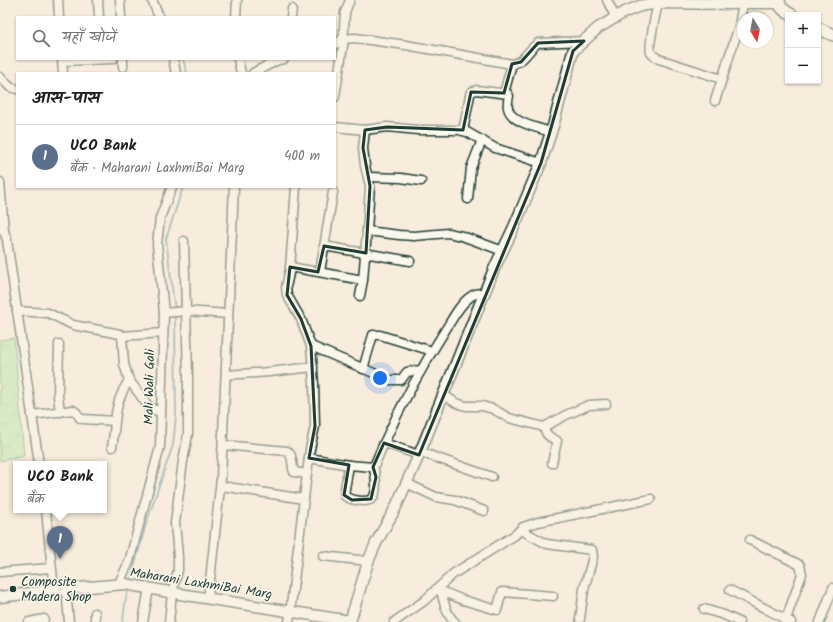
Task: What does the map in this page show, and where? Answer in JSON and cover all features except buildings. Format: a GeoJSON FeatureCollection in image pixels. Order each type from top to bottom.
{"type":"FeatureCollection","features":[{"type":"Feature","properties":{"kind":"highway"},"geometry":{"type":"LineString","coordinates":[[779,2],[787,12]]}},
{"type":"Feature","properties":{"kind":"highway"},"geometry":{"type":"LineString","coordinates":[[821,30],[833,36]]}},
{"type":"Feature","properties":{"kind":"main road"},"geometry":{"type":"LineString","coordinates":[[351,622],[368,562],[376,543],[395,509],[420,454],[484,293],[540,163],[551,132],[573,51],[598,28],[640,6],[658,3],[779,2]]}},
{"type":"Feature","properties":{"kind":"main road","name":"Maharani LaxhmiBai Marg"},"geometry":{"type":"LineString","coordinates":[[0,598],[54,590],[122,583],[172,593],[351,622]]}},
{"type":"Feature","properties":{"kind":"street"},"geometry":{"type":"LineString","coordinates":[[58,0],[59,16]]}},
{"type":"Feature","properties":{"kind":"street"},"geometry":{"type":"LineString","coordinates":[[98,0],[99,16]]}},
{"type":"Feature","properties":{"kind":"street"},"geometry":{"type":"LineString","coordinates":[[120,0],[121,16]]}},
{"type":"Feature","properties":{"kind":"street"},"geometry":{"type":"LineString","coordinates":[[152,0],[159,16]]}},
{"type":"Feature","properties":{"kind":"street"},"geometry":{"type":"LineString","coordinates":[[236,16],[237,0]]}},
{"type":"Feature","properties":{"kind":"street"},"geometry":{"type":"LineString","coordinates":[[607,0],[616,18]]}},
{"type":"Feature","properties":{"kind":"street"},"geometry":{"type":"LineString","coordinates":[[336,89],[343,39],[343,23],[347,1]]}},
{"type":"Feature","properties":{"kind":"street"},"geometry":{"type":"LineString","coordinates":[[658,3],[650,52],[659,59],[722,79]]}},
{"type":"Feature","properties":{"kind":"street"},"geometry":{"type":"LineString","coordinates":[[715,101],[739,26],[743,3]]}},
{"type":"Feature","properties":{"kind":"street"},"geometry":{"type":"LineString","coordinates":[[336,43],[343,39],[355,38],[406,45],[512,64],[521,62],[538,43],[584,41]]}},
{"type":"Feature","properties":{"kind":"street"},"geometry":{"type":"LineString","coordinates":[[62,60],[63,72]]}},
{"type":"Feature","properties":{"kind":"street"},"geometry":{"type":"LineString","coordinates":[[173,60],[176,72]]}},
{"type":"Feature","properties":{"kind":"street"},"geometry":{"type":"LineString","coordinates":[[238,60],[242,72]]}},
{"type":"Feature","properties":{"kind":"street"},"geometry":{"type":"LineString","coordinates":[[255,72],[278,60]]}},
{"type":"Feature","properties":{"kind":"street"},"geometry":{"type":"LineString","coordinates":[[504,93],[512,64]]}},
{"type":"Feature","properties":{"kind":"street"},"geometry":{"type":"LineString","coordinates":[[0,77],[13,88]]}},
{"type":"Feature","properties":{"kind":"street"},"geometry":{"type":"LineString","coordinates":[[0,87],[13,88]]}},
{"type":"Feature","properties":{"kind":"street"},"geometry":{"type":"LineString","coordinates":[[463,131],[470,95],[471,92],[476,90],[504,93],[509,96],[507,106],[514,117],[524,123],[551,132]]}},
{"type":"Feature","properties":{"kind":"street"},"geometry":{"type":"LineString","coordinates":[[336,127],[365,130],[387,127],[418,130],[452,129],[463,131],[495,148],[540,163]]}},
{"type":"Feature","properties":{"kind":"street"},"geometry":{"type":"LineString","coordinates":[[360,296],[366,253],[370,186],[369,177],[365,166],[363,148],[365,130]]}},
{"type":"Feature","properties":{"kind":"street"},"geometry":{"type":"LineString","coordinates":[[468,199],[471,168],[482,140]]}},
{"type":"Feature","properties":{"kind":"street"},"geometry":{"type":"LineString","coordinates":[[369,177],[421,181]]}},
{"type":"Feature","properties":{"kind":"street"},"geometry":{"type":"LineString","coordinates":[[0,182],[2,230],[7,240],[39,461]]}},
{"type":"Feature","properties":{"kind":"street","name":"Mali Wali Gali"},"geometry":{"type":"LineString","coordinates":[[122,583],[157,459],[161,436],[163,333],[175,312],[157,244],[160,218],[172,188]]}},
{"type":"Feature","properties":{"kind":"street"},"geometry":{"type":"LineString","coordinates":[[208,598],[221,486],[234,188]]}},
{"type":"Feature","properties":{"kind":"street"},"geometry":{"type":"LineString","coordinates":[[289,622],[309,458],[315,426],[311,346],[301,319],[287,295],[286,287],[290,267],[296,188]]}},
{"type":"Feature","properties":{"kind":"street"},"geometry":{"type":"LineString","coordinates":[[320,272],[333,192]]}},
{"type":"Feature","properties":{"kind":"street"},"geometry":{"type":"LineString","coordinates":[[367,231],[414,236],[448,232],[503,251]]}},
{"type":"Feature","properties":{"kind":"street"},"geometry":{"type":"LineString","coordinates":[[169,622],[172,593],[178,570],[175,523],[188,434],[188,373],[175,312],[184,241]]}},
{"type":"Feature","properties":{"kind":"street"},"geometry":{"type":"LineString","coordinates":[[324,246],[410,261]]}},
{"type":"Feature","properties":{"kind":"street"},"geometry":{"type":"LineString","coordinates":[[290,267],[363,280]]}},
{"type":"Feature","properties":{"kind":"street"},"geometry":{"type":"LineString","coordinates":[[373,467],[376,464],[384,443],[409,391],[432,350],[467,299],[476,293],[484,293]]}},
{"type":"Feature","properties":{"kind":"street"},"geometry":{"type":"LineString","coordinates":[[17,311],[48,312],[73,325],[116,332],[122,336],[163,333]]}},
{"type":"Feature","properties":{"kind":"street"},"geometry":{"type":"LineString","coordinates":[[175,312],[228,314]]}},
{"type":"Feature","properties":{"kind":"street"},"geometry":{"type":"LineString","coordinates":[[363,369],[373,335],[380,335],[432,350]]}},
{"type":"Feature","properties":{"kind":"street"},"geometry":{"type":"LineString","coordinates":[[122,336],[124,364],[129,380],[149,407],[161,413]]}},
{"type":"Feature","properties":{"kind":"street"},"geometry":{"type":"LineString","coordinates":[[59,344],[58,396],[60,412]]}},
{"type":"Feature","properties":{"kind":"street"},"geometry":{"type":"LineString","coordinates":[[311,346],[390,380],[401,380],[408,372],[421,370]]}},
{"type":"Feature","properties":{"kind":"street"},"geometry":{"type":"LineString","coordinates":[[226,375],[313,367]]}},
{"type":"Feature","properties":{"kind":"street"},"geometry":{"type":"LineString","coordinates":[[112,447],[115,434],[115,421],[121,394],[129,380]]}},
{"type":"Feature","properties":{"kind":"street"},"geometry":{"type":"LineString","coordinates":[[444,395],[456,403],[466,406],[482,406],[509,418],[544,427],[589,405],[606,404]]}},
{"type":"Feature","properties":{"kind":"street"},"geometry":{"type":"LineString","coordinates":[[32,415],[73,410],[80,418],[83,419],[115,421]]}},
{"type":"Feature","properties":{"kind":"street"},"geometry":{"type":"LineString","coordinates":[[544,427],[549,437],[557,441],[552,463]]}},
{"type":"Feature","properties":{"kind":"street"},"geometry":{"type":"LineString","coordinates":[[384,443],[492,477]]}},
{"type":"Feature","properties":{"kind":"street"},"geometry":{"type":"LineString","coordinates":[[223,445],[290,452],[294,472],[307,474]]}},
{"type":"Feature","properties":{"kind":"street"},"geometry":{"type":"LineString","coordinates":[[309,458],[350,465],[373,467]]}},
{"type":"Feature","properties":{"kind":"street"},"geometry":{"type":"LineString","coordinates":[[350,465],[344,495],[346,498],[352,500],[368,500],[374,496],[376,477],[373,467]]}},
{"type":"Feature","properties":{"kind":"street"},"geometry":{"type":"LineString","coordinates":[[406,483],[436,497],[455,500],[484,511]]}},
{"type":"Feature","properties":{"kind":"street"},"geometry":{"type":"LineString","coordinates":[[221,486],[304,499]]}},
{"type":"Feature","properties":{"kind":"street"},"geometry":{"type":"LineString","coordinates":[[394,622],[439,590],[453,574],[521,530],[523,527],[538,522],[651,499]]}},
{"type":"Feature","properties":{"kind":"street"},"geometry":{"type":"LineString","coordinates":[[46,513],[54,590]]}},
{"type":"Feature","properties":{"kind":"street"},"geometry":{"type":"LineString","coordinates":[[521,530],[547,544],[592,550],[593,557],[584,589],[580,619]]}},
{"type":"Feature","properties":{"kind":"street"},"geometry":{"type":"LineString","coordinates":[[730,590],[787,621],[802,574],[800,565],[750,540]]}},
{"type":"Feature","properties":{"kind":"street"},"geometry":{"type":"LineString","coordinates":[[323,556],[368,562]]}},
{"type":"Feature","properties":{"kind":"street"},"geometry":{"type":"LineString","coordinates":[[0,572],[51,568]]}},
{"type":"Feature","properties":{"kind":"street"},"geometry":{"type":"LineString","coordinates":[[143,622],[145,587]]}},
{"type":"Feature","properties":{"kind":"street"},"geometry":{"type":"LineString","coordinates":[[820,622],[833,588]]}},
{"type":"Feature","properties":{"kind":"street"},"geometry":{"type":"LineString","coordinates":[[66,589],[70,622]]}},
{"type":"Feature","properties":{"kind":"street"},"geometry":{"type":"LineString","coordinates":[[439,590],[462,600],[497,610],[502,592],[553,596]]}},
{"type":"Feature","properties":{"kind":"street"},"geometry":{"type":"LineString","coordinates":[[439,590],[444,606],[455,622]]}},
{"type":"Feature","properties":{"kind":"street"},"geometry":{"type":"LineString","coordinates":[[704,609],[724,615],[739,622]]}},
{"type":"Feature","properties":{"kind":"street"},"geometry":{"type":"LineString","coordinates":[[95,613],[95,622]]}},
{"type":"Feature","properties":{"kind":"street"},"geometry":{"type":"LineString","coordinates":[[29,622],[44,619]]}},
{"type":"Feature","properties":{"kind":"highlighted area"},"geometry":{"type":"Polygon","coordinates":[[[584,41],[573,51],[541,163],[419,455],[384,443],[373,467],[376,477],[371,499],[352,500],[344,495],[349,465],[309,458],[315,426],[311,346],[301,319],[287,295],[290,267],[318,272],[324,246],[366,253],[370,186],[363,148],[365,130],[387,127],[463,130],[471,92],[504,93],[512,64],[521,62],[538,43],[584,41]]]}},
{"type":"Feature","properties":{"kind":"green space"},"geometry":{"type":"Polygon","coordinates":[[[14,338],[24,456],[0,461],[0,340],[14,338]]]}},
{"type":"Feature","properties":{"kind":"waterway"},"geometry":{"type":"LineString","coordinates":[[157,0],[165,16]]}},
{"type":"Feature","properties":{"kind":"waterway"},"geometry":{"type":"LineString","coordinates":[[183,60],[187,72]]}},
{"type":"Feature","properties":{"kind":"waterway"},"geometry":{"type":"LineString","coordinates":[[175,311],[166,239],[183,188]]}},
{"type":"Feature","properties":{"kind":"waterway"},"geometry":{"type":"LineString","coordinates":[[130,582],[146,524],[173,445],[176,416],[175,315]]}},
{"type":"Feature","properties":{"kind":"waterway"},"geometry":{"type":"LineString","coordinates":[[123,622],[125,602],[129,588]]}},
{"type":"Feature","properties":{"kind":"place","name":"UCO Bank"},"geometry":{"type":"Point","coordinates":[60,559]}},
{"type":"Feature","properties":{"kind":"place","name":"Composite Madera Shop"},"geometry":{"type":"Point","coordinates":[13,589]}}]}
